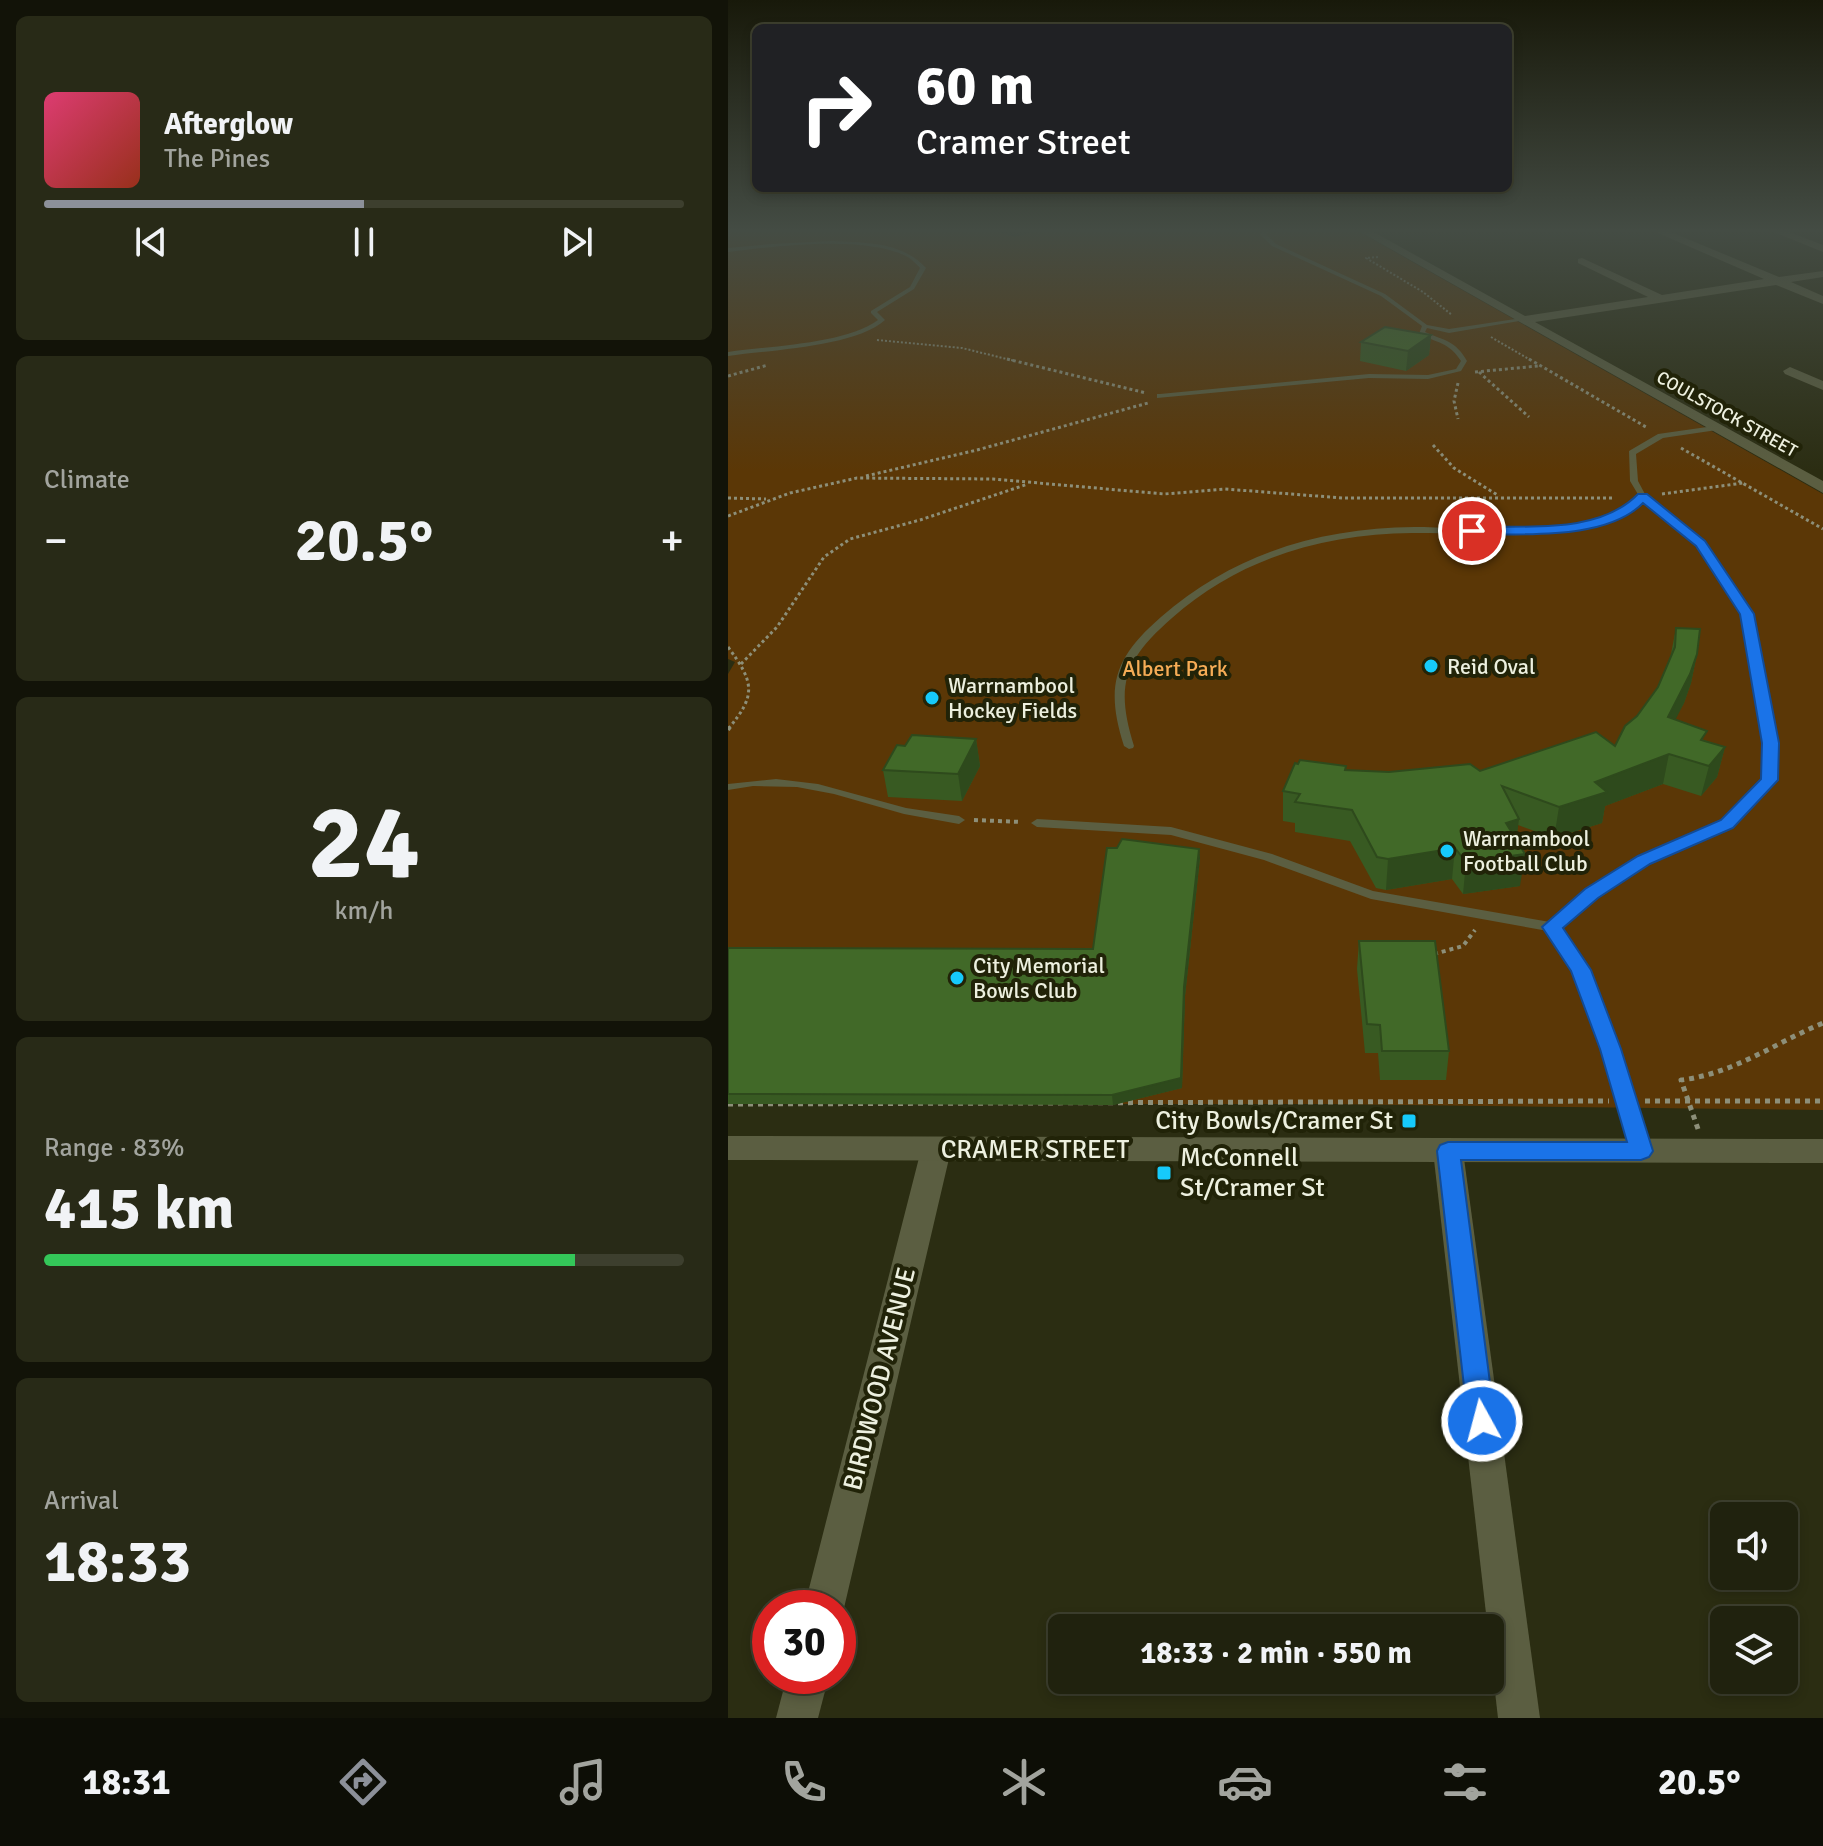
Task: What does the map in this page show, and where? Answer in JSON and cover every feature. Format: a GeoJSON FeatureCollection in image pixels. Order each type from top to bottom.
{"type":"FeatureCollection","features":[{"type":"Feature","properties":{"kind":"street","name":"COULSTOCK STREET"},"geometry":{"type":"LineString","coordinates":[[1504,310],[1823,488]]}},
{"type":"Feature","properties":{"kind":"street"},"geometry":{"type":"LineString","coordinates":[[1522,320],[1583,310]]}},
{"type":"Feature","properties":{"kind":"street"},"geometry":{"type":"LineString","coordinates":[[1790,371],[1823,386]]}},
{"type":"Feature","properties":{"kind":"street","name":"CRAMER STREET"},"geometry":{"type":"LineString","coordinates":[[728,1148],[1706,1151],[1819,1155]]}},
{"type":"Feature","properties":{"kind":"street","name":"BIRDWOOD AVENUE"},"geometry":{"type":"LineString","coordinates":[[828,1590],[936,1150]]}},
{"type":"Feature","properties":{"kind":"street"},"geometry":{"type":"LineString","coordinates":[[1448,1151],[1519,1718]]}},
{"type":"Feature","properties":{"kind":"street"},"geometry":{"type":"LineString","coordinates":[[797,1718],[803,1694]]}},
{"type":"Feature","properties":{"kind":"lane"},"geometry":{"type":"LineString","coordinates":[[728,354],[834,339],[871,329],[882,320],[873,312],[876,310]]}},
{"type":"Feature","properties":{"kind":"lane"},"geometry":{"type":"LineString","coordinates":[[1404,310],[1425,326],[1421,333],[1426,336],[1448,335],[1522,320]]}},
{"type":"Feature","properties":{"kind":"lane"},"geometry":{"type":"LineString","coordinates":[[1160,396],[1369,376],[1449,374],[1459,370],[1464,361],[1448,335]]}},
{"type":"Feature","properties":{"kind":"lane"},"geometry":{"type":"LineString","coordinates":[[1552,927],[1592,894],[1644,860],[1727,824],[1770,780],[1770,743],[1747,614],[1701,544],[1643,497],[1634,481],[1632,453],[1661,436],[1714,428]]}},
{"type":"Feature","properties":{"kind":"lane"},"geometry":{"type":"LineString","coordinates":[[1129,746],[1119,718],[1119,676],[1138,644],[1176,607],[1225,572],[1281,549],[1385,531],[1501,531],[1589,526],[1629,510],[1643,497]]}},
{"type":"Feature","properties":{"kind":"lane"},"geometry":{"type":"LineString","coordinates":[[728,787],[780,780],[819,786],[905,811],[959,820]]}},
{"type":"Feature","properties":{"kind":"lane"},"geometry":{"type":"LineString","coordinates":[[1037,823],[1171,831],[1268,857],[1371,895],[1552,927],[1581,970],[1611,1049],[1641,1151]]}},
{"type":"Feature","properties":{"kind":"path"},"geometry":{"type":"LineString","coordinates":[[1447,310],[1823,529]]}},
{"type":"Feature","properties":{"kind":"path"},"geometry":{"type":"LineString","coordinates":[[868,340],[895,339],[962,348],[1160,396]]}},
{"type":"Feature","properties":{"kind":"path"},"geometry":{"type":"LineString","coordinates":[[1464,361],[1529,417]]}},
{"type":"Feature","properties":{"kind":"path"},"geometry":{"type":"LineString","coordinates":[[728,376],[770,365]]}},
{"type":"Feature","properties":{"kind":"path"},"geometry":{"type":"LineString","coordinates":[[1449,374],[1540,366]]}},
{"type":"Feature","properties":{"kind":"path"},"geometry":{"type":"LineString","coordinates":[[1458,419],[1454,401],[1462,373]]}},
{"type":"Feature","properties":{"kind":"path"},"geometry":{"type":"LineString","coordinates":[[728,516],[770,500],[977,450],[1152,402],[1160,396]]}},
{"type":"Feature","properties":{"kind":"path"},"geometry":{"type":"LineString","coordinates":[[1433,445],[1442,459],[1458,472],[1502,497]]}},
{"type":"Feature","properties":{"kind":"path"},"geometry":{"type":"LineString","coordinates":[[857,478],[993,479],[1164,494],[1225,489],[1300,497],[1643,497],[1743,483]]}},
{"type":"Feature","properties":{"kind":"path"},"geometry":{"type":"LineString","coordinates":[[741,664],[777,627],[824,557],[850,539],[1034,483]]}},
{"type":"Feature","properties":{"kind":"path"},"geometry":{"type":"LineString","coordinates":[[728,498],[770,500]]}},
{"type":"Feature","properties":{"kind":"path"},"geometry":{"type":"LineString","coordinates":[[728,647],[750,683],[750,701],[728,730]]}},
{"type":"Feature","properties":{"kind":"path"},"geometry":{"type":"LineString","coordinates":[[959,820],[1037,823]]}},
{"type":"Feature","properties":{"kind":"path"},"geometry":{"type":"LineString","coordinates":[[1428,954],[1441,954],[1463,946],[1474,932],[1474,911]]}},
{"type":"Feature","properties":{"kind":"path"},"geometry":{"type":"LineString","coordinates":[[1706,1151],[1681,1080],[1700,1079],[1729,1069],[1823,1023]]}},
{"type":"Feature","properties":{"kind":"path"},"geometry":{"type":"LineString","coordinates":[[728,1104],[1823,1101]]}},
{"type":"Feature","properties":{"kind":"green space","name":"Albert Park"},"geometry":{"type":"Polygon","coordinates":[[[728,310],[1498,310],[1823,494],[1823,1110],[1327,1104],[728,1104],[728,674],[735,662],[728,659],[728,310]]]}},
{"type":"Feature","properties":{"kind":"building"},"geometry":{"type":"Polygon","coordinates":[[[1385,327],[1431,335],[1408,351],[1361,342],[1385,327]]]}},
{"type":"Feature","properties":{"kind":"building"},"geometry":{"type":"Polygon","coordinates":[[[1676,628],[1700,629],[1697,654],[1690,674],[1668,717],[1707,731],[1701,740],[1725,747],[1709,766],[1669,754],[1595,782],[1607,792],[1559,807],[1502,786],[1519,819],[1506,823],[1525,854],[1466,862],[1455,848],[1388,859],[1377,857],[1352,810],[1295,802],[1300,794],[1283,791],[1295,763],[1298,764],[1300,760],[1346,766],[1345,770],[1389,772],[1470,764],[1480,771],[1596,732],[1615,746],[1625,726],[1637,716],[1658,687],[1675,647],[1676,628]]]}},
{"type":"Feature","properties":{"kind":"building"},"geometry":{"type":"Polygon","coordinates":[[[912,735],[976,739],[958,774],[883,770],[897,745],[905,746],[912,735]]]}},
{"type":"Feature","properties":{"kind":"building","name":"City Memorial Bowls Club"},"geometry":{"type":"Polygon","coordinates":[[[1122,839],[1199,849],[1184,987],[1181,1078],[1112,1095],[728,1094],[728,948],[1093,949],[1107,848],[1117,848],[1122,839]]]}},
{"type":"Feature","properties":{"kind":"building"},"geometry":{"type":"Polygon","coordinates":[[[1359,941],[1435,941],[1449,1051],[1382,1051],[1380,1025],[1367,1024],[1359,941]]]}},
{"type":"Feature","properties":{"kind":"place","name":"Reid Oval"},"geometry":{"type":"Point","coordinates":[1431,666]}},
{"type":"Feature","properties":{"kind":"place","name":"Warrnambool Hockey Fields"},"geometry":{"type":"Point","coordinates":[932,698]}},
{"type":"Feature","properties":{"kind":"place","name":"Warrnambool Football Club"},"geometry":{"type":"Point","coordinates":[1447,851]}},
{"type":"Feature","properties":{"kind":"place","name":"City Memorial Bowls Club"},"geometry":{"type":"Point","coordinates":[957,978]}},
{"type":"Feature","properties":{"kind":"place","name":"City Bowls/Cramer St"},"geometry":{"type":"Point","coordinates":[1409,1121]}},
{"type":"Feature","properties":{"kind":"place","name":"McConnell St/Cramer St"},"geometry":{"type":"Point","coordinates":[1164,1173]}},
{"type":"Feature","properties":{"kind":"route"},"geometry":{"type":"LineString","coordinates":[[1472,531],[1589,526],[1629,510],[1643,497],[1701,544],[1747,614],[1770,743],[1770,780],[1727,824],[1644,860],[1592,894],[1552,927],[1581,970],[1611,1049],[1641,1151],[1448,1151],[1482,1421]]}}]}
